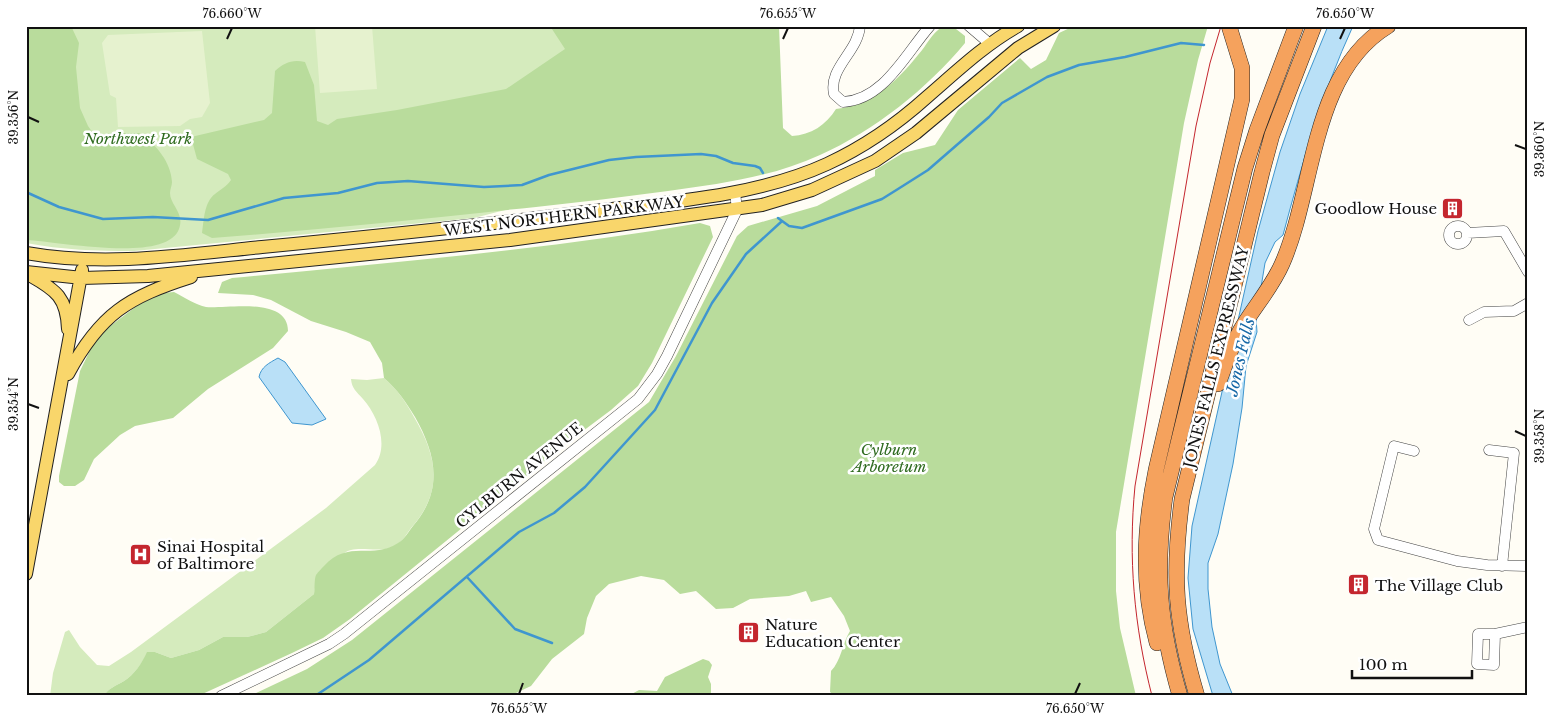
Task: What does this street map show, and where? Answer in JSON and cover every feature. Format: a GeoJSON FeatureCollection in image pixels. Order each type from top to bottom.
{"type":"FeatureCollection","features":[{"type":"Feature","properties":{"kind":"highway"},"geometry":{"type":"LineString","coordinates":[[1257,130],[1285,26]]}},
{"type":"Feature","properties":{"kind":"highway","name":"JONES FALLS EXPRESSWAY"},"geometry":{"type":"LineString","coordinates":[[1180,696],[1164,635],[1160,606],[1159,552],[1164,506],[1234,207],[1257,130],[1296,26]]}},
{"type":"Feature","properties":{"kind":"highway","name":"JONES FALLS EXPRESSWAY"},"geometry":{"type":"LineString","coordinates":[[1197,696],[1180,632],[1176,587],[1179,523],[1187,476],[1270,144],[1314,26]]}},
{"type":"Feature","properties":{"kind":"highway"},"geometry":{"type":"LineString","coordinates":[[1187,476],[1227,358],[1240,330],[1274,280],[1292,237],[1309,168],[1335,91],[1342,76],[1359,52],[1388,26]]}},
{"type":"Feature","properties":{"kind":"highway"},"geometry":{"type":"LineString","coordinates":[[1174,696],[1164,668],[1148,606],[1145,577],[1146,536],[1158,461],[1242,99],[1242,68],[1230,28]]}},
{"type":"Feature","properties":{"kind":"main road","name":"WEST NORTHERN PARKWAY"},"geometry":{"type":"LineString","coordinates":[[26,253],[82,260],[146,258],[459,228],[735,192],[782,181],[807,172],[865,144],[902,118],[990,44],[1018,26]]}},
{"type":"Feature","properties":{"kind":"main road","name":"WEST NORTHERN PARKWAY"},"geometry":{"type":"LineString","coordinates":[[26,273],[82,278],[148,276],[510,240],[737,210],[804,193],[875,161],[916,133],[1018,48],[1054,26]]}},
{"type":"Feature","properties":{"kind":"main road"},"geometry":{"type":"LineString","coordinates":[[26,574],[82,278],[82,260]]}},
{"type":"Feature","properties":{"kind":"main road"},"geometry":{"type":"LineString","coordinates":[[62,387],[91,336],[115,312],[145,292],[216,269]]}},
{"type":"Feature","properties":{"kind":"main road"},"geometry":{"type":"LineString","coordinates":[[26,273],[56,291],[65,306],[68,317],[68,351]]}},
{"type":"Feature","properties":{"kind":"street"},"geometry":{"type":"LineString","coordinates":[[860,26],[857,40],[833,81],[834,94],[843,102],[858,99],[871,92],[887,78],[930,26]]}},
{"type":"Feature","properties":{"kind":"street"},"geometry":{"type":"LineString","coordinates":[[969,26],[990,44]]}},
{"type":"Feature","properties":{"kind":"street"},"geometry":{"type":"LineString","coordinates":[[735,192],[737,210]]}},
{"type":"Feature","properties":{"kind":"street","name":"CYLBURN AVENUE"},"geometry":{"type":"LineString","coordinates":[[222,696],[329,644],[344,634],[638,399],[657,374],[737,210]]}},
{"type":"Feature","properties":{"kind":"street"},"geometry":{"type":"LineString","coordinates":[[1467,233],[1504,231],[1528,272]]}},
{"type":"Feature","properties":{"kind":"street"},"geometry":{"type":"LineString","coordinates":[[1469,320],[1484,312],[1514,311],[1528,303]]}},
{"type":"Feature","properties":{"kind":"street"},"geometry":{"type":"LineString","coordinates":[[1414,451],[1394,446],[1374,528],[1374,533],[1378,540],[1457,560],[1502,566],[1528,566]]}},
{"type":"Feature","properties":{"kind":"street"},"geometry":{"type":"LineString","coordinates":[[1489,450],[1514,453],[1502,566]]}},
{"type":"Feature","properties":{"kind":"street"},"geometry":{"type":"LineString","coordinates":[[1495,634],[1528,627]]}},
{"type":"Feature","properties":{"kind":"green space","name":"Northwest Park"},"geometry":{"type":"Polygon","coordinates":[[[26,26],[779,26],[544,200],[474,218],[134,251],[107,251],[80,250],[26,243],[26,26]]]}},
{"type":"Feature","properties":{"kind":"green space"},"geometry":{"type":"Polygon","coordinates":[[[26,26],[72,28],[79,43],[76,67],[80,108],[93,133],[102,136],[110,133],[139,133],[162,154],[169,167],[172,182],[171,197],[180,218],[179,229],[170,240],[154,246],[109,248],[26,240],[26,26]]]}},
{"type":"Feature","properties":{"kind":"green space"},"geometry":{"type":"Polygon","coordinates":[[[315,26],[372,26],[377,89],[320,93],[315,26]]]}},
{"type":"Feature","properties":{"kind":"green space"},"geometry":{"type":"Polygon","coordinates":[[[550,26],[779,26],[783,128],[792,136],[805,134],[817,128],[828,120],[836,109],[861,103],[882,91],[901,74],[932,36],[943,26],[956,29],[965,36],[965,43],[917,92],[880,121],[820,155],[802,163],[765,174],[687,188],[536,207],[334,228],[212,238],[202,233],[205,212],[211,197],[231,180],[228,174],[197,159],[191,137],[264,120],[272,113],[275,71],[288,62],[305,62],[314,85],[317,121],[328,125],[337,119],[397,110],[506,89],[565,49],[550,26]]]}},
{"type":"Feature","properties":{"kind":"green space","name":"Cylburn Arboretum"},"geometry":{"type":"Polygon","coordinates":[[[1074,26],[1208,26],[1198,60],[1184,123],[1116,532],[1116,591],[1120,628],[1136,696],[835,696],[830,692],[831,671],[837,662],[850,631],[844,616],[831,597],[811,602],[806,591],[789,596],[750,599],[733,608],[716,609],[696,591],[680,594],[664,580],[641,576],[609,584],[596,596],[587,618],[584,634],[552,659],[531,686],[516,693],[494,696],[250,696],[307,669],[352,640],[649,402],[676,356],[737,236],[748,226],[817,206],[875,176],[875,170],[903,153],[935,145],[958,110],[1020,58],[1031,69],[1046,60],[1059,33],[1074,26]]]}},
{"type":"Feature","properties":{"kind":"green space"},"geometry":{"type":"Polygon","coordinates":[[[202,31],[210,103],[202,117],[190,119],[180,126],[118,127],[116,98],[110,95],[102,43],[108,35],[202,31]]]}},
{"type":"Feature","properties":{"kind":"green space"},"geometry":{"type":"Polygon","coordinates":[[[700,223],[710,226],[713,237],[652,363],[638,386],[611,410],[563,446],[350,619],[323,638],[198,696],[104,696],[110,689],[131,675],[147,652],[155,652],[171,658],[199,650],[223,637],[247,637],[266,632],[314,594],[316,575],[333,558],[351,551],[389,548],[404,538],[423,512],[433,485],[432,458],[422,431],[408,406],[384,378],[382,363],[370,342],[311,321],[271,300],[253,295],[218,293],[222,282],[232,278],[408,261],[583,241],[700,223]]]}},
{"type":"Feature","properties":{"kind":"green space"},"geometry":{"type":"Polygon","coordinates":[[[174,292],[206,307],[241,306],[267,309],[278,313],[285,320],[288,331],[273,348],[208,389],[173,418],[135,426],[120,435],[94,459],[84,480],[75,486],[64,486],[59,482],[59,476],[80,371],[97,336],[138,305],[163,293],[174,292]]]}},
{"type":"Feature","properties":{"kind":"green space"},"geometry":{"type":"Polygon","coordinates":[[[384,378],[404,401],[422,431],[432,460],[434,473],[429,501],[422,514],[401,541],[387,549],[351,550],[334,560],[317,574],[314,594],[266,632],[247,637],[223,637],[199,650],[171,658],[155,652],[148,652],[131,675],[110,689],[104,696],[50,696],[53,673],[65,632],[69,630],[80,647],[97,665],[109,666],[131,652],[326,508],[375,465],[381,449],[380,431],[373,414],[355,390],[351,379],[384,378]]]}},
{"type":"Feature","properties":{"kind":"green space"},"geometry":{"type":"Polygon","coordinates":[[[703,659],[709,661],[712,665],[708,677],[711,684],[711,696],[628,696],[639,690],[657,691],[665,677],[703,659]]]}},
{"type":"Feature","properties":{"kind":"water","name":"Jones Falls"},"geometry":{"type":"Polygon","coordinates":[[[1328,26],[1353,26],[1322,103],[1305,155],[1283,235],[1275,242],[1265,263],[1256,318],[1257,332],[1246,366],[1242,408],[1233,464],[1218,534],[1208,563],[1208,589],[1212,627],[1220,664],[1233,696],[1213,696],[1193,629],[1188,578],[1192,526],[1258,231],[1280,152],[1300,94],[1328,26]]]}},
{"type":"Feature","properties":{"kind":"water"},"geometry":{"type":"Polygon","coordinates":[[[278,358],[285,362],[326,419],[312,425],[292,423],[259,377],[264,368],[278,358]]]}},
{"type":"Feature","properties":{"kind":"waterway"},"geometry":{"type":"LineString","coordinates":[[778,218],[789,226],[802,228],[882,199],[928,170],[989,117],[1002,103],[1047,77],[1079,65],[1125,57],[1181,43],[1204,45]]}},
{"type":"Feature","properties":{"kind":"waterway"},"geometry":{"type":"LineString","coordinates":[[26,192],[59,207],[103,219],[153,217],[208,220],[284,198],[338,193],[377,183],[408,181],[484,187],[522,185],[549,175],[609,160],[636,157],[701,154],[716,156],[733,163],[755,166],[760,168],[763,173]]}},
{"type":"Feature","properties":{"kind":"waterway"},"geometry":{"type":"LineString","coordinates":[[315,696],[369,660],[519,532],[554,513],[585,487],[655,410],[712,303],[746,254],[781,222]]}},
{"type":"Feature","properties":{"kind":"waterway"},"geometry":{"type":"LineString","coordinates":[[467,577],[515,629],[552,643]]}},
{"type":"Feature","properties":{"kind":"tram line"},"geometry":{"type":"LineString","coordinates":[[1152,696],[1141,644],[1134,592],[1132,539],[1135,486],[1196,126],[1210,63],[1221,26]]}},
{"type":"Feature","properties":{"kind":"place","name":"Goodlow House"},"geometry":{"type":"Point","coordinates":[1453,208]}},
{"type":"Feature","properties":{"kind":"place","name":"Sinai Hospital of Baltimore"},"geometry":{"type":"Point","coordinates":[141,555]}},
{"type":"Feature","properties":{"kind":"place","name":"The Village Club"},"geometry":{"type":"Point","coordinates":[1359,585]}},
{"type":"Feature","properties":{"kind":"place","name":"Nature Education Center"},"geometry":{"type":"Point","coordinates":[749,633]}}]}
